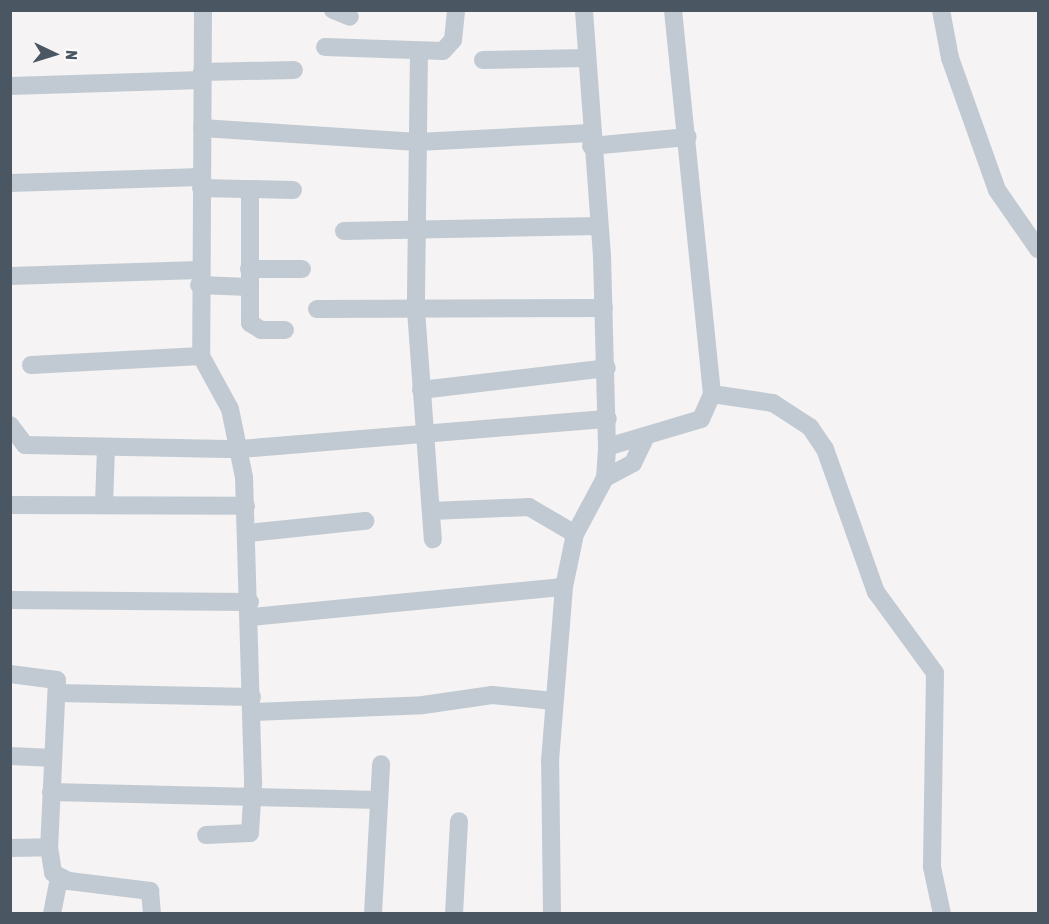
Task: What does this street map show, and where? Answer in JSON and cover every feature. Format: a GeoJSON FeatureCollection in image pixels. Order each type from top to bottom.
{"type":"FeatureCollection","features":[{"type":"Feature","properties":{"kind":"street"},"geometry":{"type":"LineString","coordinates":[[203,10],[201,356],[230,409],[240,449],[248,532],[252,705],[250,833],[206,835]]}},
{"type":"Feature","properties":{"kind":"street"},"geometry":{"type":"LineString","coordinates":[[333,10],[350,17]]}},
{"type":"Feature","properties":{"kind":"street"},"geometry":{"type":"LineString","coordinates":[[325,47],[419,51],[450,48],[456,10]]}},
{"type":"Feature","properties":{"kind":"street"},"geometry":{"type":"LineString","coordinates":[[552,914],[554,701],[564,587],[575,534],[605,478],[608,419],[604,308],[584,10]]}},
{"type":"Feature","properties":{"kind":"street"},"geometry":{"type":"LineString","coordinates":[[607,447],[644,440],[701,419],[712,394],[688,137],[673,10]]}},
{"type":"Feature","properties":{"kind":"street"},"geometry":{"type":"LineString","coordinates":[[941,10],[950,58],[997,190],[1038,249]]}},
{"type":"Feature","properties":{"kind":"street"},"geometry":{"type":"LineString","coordinates":[[419,51],[417,310],[433,539]]}},
{"type":"Feature","properties":{"kind":"street"},"geometry":{"type":"LineString","coordinates":[[483,60],[586,58]]}},
{"type":"Feature","properties":{"kind":"street"},"geometry":{"type":"LineString","coordinates":[[10,86],[294,70]]}},
{"type":"Feature","properties":{"kind":"street"},"geometry":{"type":"LineString","coordinates":[[202,128],[418,142],[688,137]]}},
{"type":"Feature","properties":{"kind":"street"},"geometry":{"type":"LineString","coordinates":[[10,183],[201,183],[250,189],[293,190]]}},
{"type":"Feature","properties":{"kind":"street"},"geometry":{"type":"LineString","coordinates":[[250,189],[249,278],[254,329],[285,330]]}},
{"type":"Feature","properties":{"kind":"street"},"geometry":{"type":"LineString","coordinates":[[344,231],[417,232],[599,226]]}},
{"type":"Feature","properties":{"kind":"street"},"geometry":{"type":"LineString","coordinates":[[10,276],[249,278],[302,269]]}},
{"type":"Feature","properties":{"kind":"street"},"geometry":{"type":"LineString","coordinates":[[317,309],[604,308]]}},
{"type":"Feature","properties":{"kind":"street"},"geometry":{"type":"LineString","coordinates":[[31,365],[201,356]]}},
{"type":"Feature","properties":{"kind":"street"},"geometry":{"type":"LineString","coordinates":[[421,390],[607,368]]}},
{"type":"Feature","properties":{"kind":"street"},"geometry":{"type":"LineString","coordinates":[[712,394],[773,403],[810,427],[825,449],[876,592],[935,673],[932,867],[942,914]]}},
{"type":"Feature","properties":{"kind":"street"},"geometry":{"type":"LineString","coordinates":[[10,425],[25,445],[240,449],[425,436],[608,419]]}},
{"type":"Feature","properties":{"kind":"street"},"geometry":{"type":"LineString","coordinates":[[605,478],[633,463],[644,440]]}},
{"type":"Feature","properties":{"kind":"street"},"geometry":{"type":"LineString","coordinates":[[104,505],[106,448]]}},
{"type":"Feature","properties":{"kind":"street"},"geometry":{"type":"LineString","coordinates":[[10,505],[246,506]]}},
{"type":"Feature","properties":{"kind":"street"},"geometry":{"type":"LineString","coordinates":[[431,511],[529,507],[575,534]]}},
{"type":"Feature","properties":{"kind":"street"},"geometry":{"type":"LineString","coordinates":[[248,532],[365,521]]}},
{"type":"Feature","properties":{"kind":"street"},"geometry":{"type":"LineString","coordinates":[[10,600],[251,609],[564,587]]}},
{"type":"Feature","properties":{"kind":"street"},"geometry":{"type":"LineString","coordinates":[[10,674],[50,675],[58,693],[49,847],[59,879],[52,914]]}},
{"type":"Feature","properties":{"kind":"street"},"geometry":{"type":"LineString","coordinates":[[58,693],[252,705],[423,705],[492,695],[554,701]]}},
{"type":"Feature","properties":{"kind":"street"},"geometry":{"type":"LineString","coordinates":[[10,756],[53,758]]}},
{"type":"Feature","properties":{"kind":"street"},"geometry":{"type":"LineString","coordinates":[[373,914],[381,764]]}},
{"type":"Feature","properties":{"kind":"street"},"geometry":{"type":"LineString","coordinates":[[51,792],[252,801],[379,800]]}},
{"type":"Feature","properties":{"kind":"street"},"geometry":{"type":"LineString","coordinates":[[454,914],[459,821]]}},
{"type":"Feature","properties":{"kind":"street"},"geometry":{"type":"LineString","coordinates":[[10,848],[49,847]]}},
{"type":"Feature","properties":{"kind":"street"},"geometry":{"type":"LineString","coordinates":[[59,879],[150,891],[152,914]]}}]}
